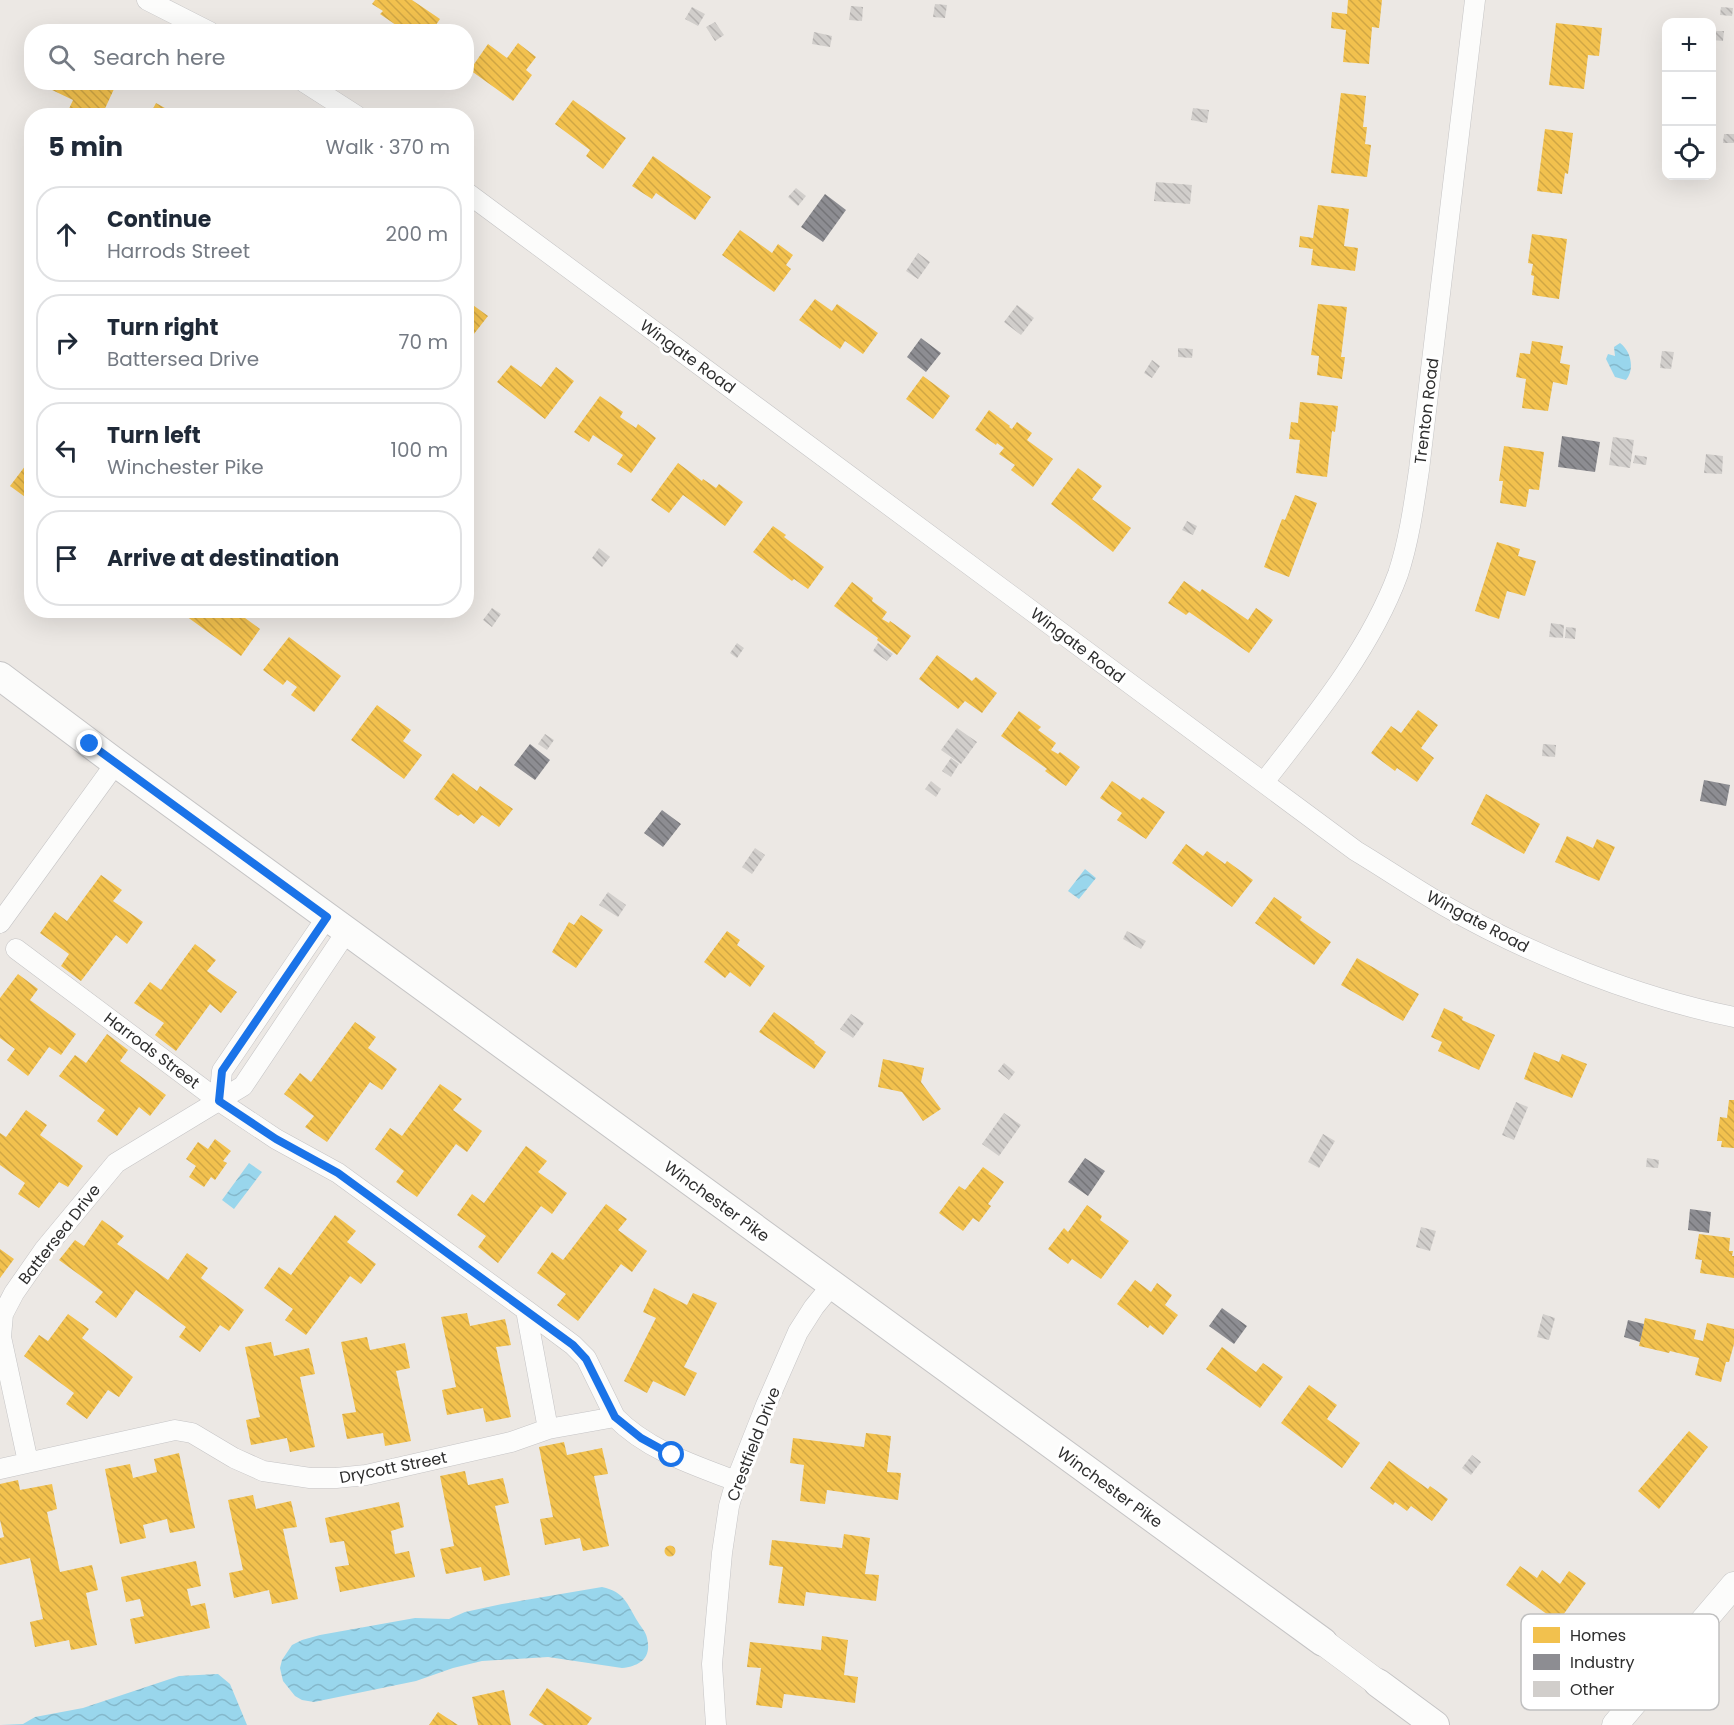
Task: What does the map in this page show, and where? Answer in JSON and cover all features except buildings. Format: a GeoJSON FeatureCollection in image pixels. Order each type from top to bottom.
{"type":"FeatureCollection","features":[{"type":"Feature","properties":{"kind":"main road","name":"Winchester Pike"},"geometry":{"type":"LineString","coordinates":[[0,676],[116,763],[1323,1642]]}},
{"type":"Feature","properties":{"kind":"main road","name":"Winchester Pike"},"geometry":{"type":"LineString","coordinates":[[1378,1683],[1435,1725]]}},
{"type":"Feature","properties":{"kind":"street"},"geometry":{"type":"LineString","coordinates":[[147,0],[194,24]]}},
{"type":"Feature","properties":{"kind":"street","name":"Trenton Road"},"geometry":{"type":"LineString","coordinates":[[1264,782],[1316,715],[1369,634],[1398,573],[1412,517],[1419,470],[1475,0]]}},
{"type":"Feature","properties":{"kind":"street"},"geometry":{"type":"LineString","coordinates":[[316,90],[345,108]]}},
{"type":"Feature","properties":{"kind":"street","name":"Wingate Road"},"geometry":{"type":"LineString","coordinates":[[474,198],[1356,851],[1445,906],[1512,941],[1645,993],[1734,1017]]}},
{"type":"Feature","properties":{"kind":"street"},"geometry":{"type":"LineString","coordinates":[[0,923],[116,763]]}},
{"type":"Feature","properties":{"kind":"street"},"geometry":{"type":"LineString","coordinates":[[219,1101],[222,1071],[337,924]]}},
{"type":"Feature","properties":{"kind":"street","name":"Harrods Street"},"geometry":{"type":"LineString","coordinates":[[16,949],[219,1101],[276,1139],[338,1173],[573,1345],[586,1359],[615,1417],[641,1438],[683,1461],[736,1481]]}},
{"type":"Feature","properties":{"kind":"street","name":"Battersea Drive"},"geometry":{"type":"LineString","coordinates":[[28,1462],[1,1337],[3,1314],[14,1293],[44,1250],[116,1163],[219,1101]]}},
{"type":"Feature","properties":{"kind":"street","name":"Crestfield Drive"},"geometry":{"type":"LineString","coordinates":[[716,1725],[712,1664],[716,1608],[729,1506],[736,1481],[766,1405],[798,1332],[832,1285]]}},
{"type":"Feature","properties":{"kind":"street"},"geometry":{"type":"LineString","coordinates":[[526,1310],[548,1429]]}},
{"type":"Feature","properties":{"kind":"street","name":"Drycott Street"},"geometry":{"type":"LineString","coordinates":[[0,1469],[175,1430],[192,1433],[234,1458],[263,1471],[310,1478],[336,1478],[366,1475],[511,1442],[548,1429],[615,1417]]}},
{"type":"Feature","properties":{"kind":"street"},"geometry":{"type":"LineString","coordinates":[[1710,1614],[1734,1586]]}},
{"type":"Feature","properties":{"kind":"street","name":"Winchester Pike"},"geometry":{"type":"LineString","coordinates":[[1323,1642],[1378,1683]]}},
{"type":"Feature","properties":{"kind":"street"},"geometry":{"type":"LineString","coordinates":[[1615,1725],[1628,1710]]}},
{"type":"Feature","properties":{"kind":"water"},"geometry":{"type":"Polygon","coordinates":[[[1620,343],[1629,355],[1631,366],[1626,380],[1615,377],[1606,359],[1608,354],[1615,356],[1614,347],[1620,343]]]}},
{"type":"Feature","properties":{"kind":"water"},"geometry":{"type":"Polygon","coordinates":[[[1085,869],[1096,878],[1079,899],[1068,891],[1085,869]]]}},
{"type":"Feature","properties":{"kind":"water"},"geometry":{"type":"Polygon","coordinates":[[[249,1163],[262,1172],[234,1209],[222,1200],[249,1163]]]}},
{"type":"Feature","properties":{"kind":"water"},"geometry":{"type":"Polygon","coordinates":[[[602,1587],[621,1596],[646,1634],[648,1651],[639,1663],[622,1668],[548,1657],[482,1661],[416,1681],[314,1702],[295,1696],[283,1681],[280,1668],[282,1660],[292,1645],[302,1640],[415,1618],[449,1619],[465,1612],[502,1604],[602,1587]]]}},
{"type":"Feature","properties":{"kind":"water"},"geometry":{"type":"Polygon","coordinates":[[[218,1674],[230,1684],[247,1725],[0,1725],[23,1724],[35,1717],[83,1708],[179,1676],[218,1674]]]}},
{"type":"Feature","properties":{"kind":"route"},"geometry":{"type":"LineString","coordinates":[[90,744],[327,917],[222,1071],[219,1101],[276,1139],[338,1173],[573,1345],[586,1359],[615,1417],[641,1438],[672,1455]]}}]}
